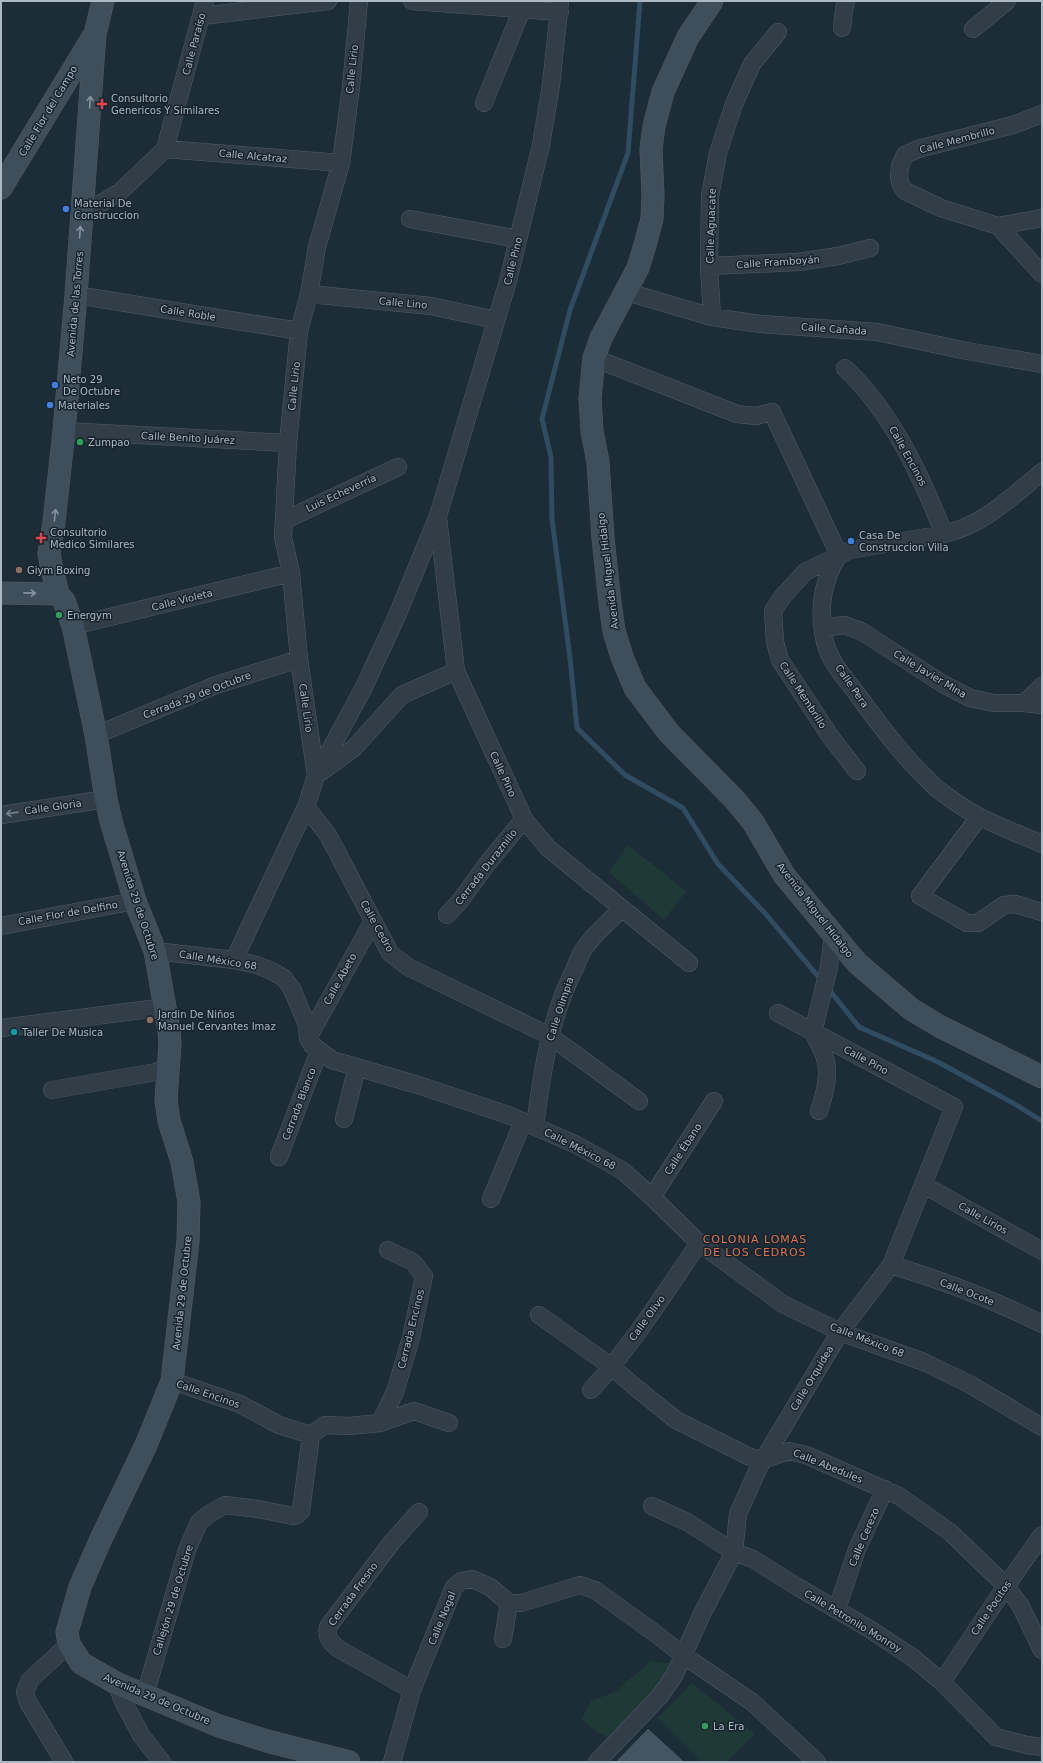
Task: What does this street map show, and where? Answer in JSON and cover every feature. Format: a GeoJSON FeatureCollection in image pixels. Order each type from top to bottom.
{"type":"FeatureCollection","features":[{"type":"Feature","properties":{"kind":"street"},"geometry":{"type":"LineString","coordinates":[[203,8],[328,1]]}},
{"type":"Feature","properties":{"kind":"street","name":"Calle Lirio"},"geometry":{"type":"LineString","coordinates":[[316,776],[299,659],[291,573],[283,537],[288,443],[300,331],[309,294],[317,247],[341,163],[351,87],[359,1]]}},
{"type":"Feature","properties":{"kind":"street"},"geometry":{"type":"LineString","coordinates":[[412,1],[522,9],[560,6]]}},
{"type":"Feature","properties":{"kind":"street","name":"Avenida Miguel Hidalgo"},"geometry":{"type":"LineString","coordinates":[[712,1],[688,36],[663,92],[654,126],[651,149],[653,195],[652,219],[638,268],[627,292],[615,311],[594,358],[590,398],[592,431],[598,462],[603,538],[614,632],[622,657],[635,688],[669,733],[749,816],[784,875],[857,963],[911,1009],[939,1026],[1042,1077]]}},
{"type":"Feature","properties":{"kind":"street"},"geometry":{"type":"LineString","coordinates":[[842,28],[846,1]]}},
{"type":"Feature","properties":{"kind":"street"},"geometry":{"type":"LineString","coordinates":[[973,29],[1007,1]]}},
{"type":"Feature","properties":{"kind":"street","name":"Avenida de las Torres"},"geometry":{"type":"LineString","coordinates":[[73,626],[64,601],[58,594],[49,553],[64,431],[76,295],[95,34],[103,2]]}},
{"type":"Feature","properties":{"kind":"street","name":"Calle Pino"},"geometry":{"type":"LineString","coordinates":[[234,960],[306,807],[316,776],[363,689],[396,618],[438,516],[508,281],[541,145],[551,85],[560,6]]}},
{"type":"Feature","properties":{"kind":"street","name":"Calle Paraíso"},"geometry":{"type":"LineString","coordinates":[[165,149],[203,8]]}},
{"type":"Feature","properties":{"kind":"street"},"geometry":{"type":"LineString","coordinates":[[484,103],[522,9]]}},
{"type":"Feature","properties":{"kind":"street","name":"Calle Aguacate"},"geometry":{"type":"LineString","coordinates":[[712,317],[709,266],[710,196],[718,153],[734,104],[752,64],[778,32]]}},
{"type":"Feature","properties":{"kind":"street","name":"Calle Flor del Campo"},"geometry":{"type":"LineString","coordinates":[[1,188],[95,34]]}},
{"type":"Feature","properties":{"kind":"street","name":"Calle Membrillo"},"geometry":{"type":"LineString","coordinates":[[1042,114],[1013,125],[918,150],[905,155],[900,166],[899,178],[905,191],[941,208],[998,226],[1042,274]]}},
{"type":"Feature","properties":{"kind":"street"},"geometry":{"type":"LineString","coordinates":[[82,207],[100,204],[120,192],[165,149]]}},
{"type":"Feature","properties":{"kind":"street","name":"Calle Alcatraz"},"geometry":{"type":"LineString","coordinates":[[165,149],[341,163]]}},
{"type":"Feature","properties":{"kind":"street"},"geometry":{"type":"LineString","coordinates":[[998,226],[1042,218]]}},
{"type":"Feature","properties":{"kind":"street"},"geometry":{"type":"LineString","coordinates":[[410,219],[518,239]]}},
{"type":"Feature","properties":{"kind":"street","name":"Calle Framboyán"},"geometry":{"type":"LineString","coordinates":[[709,266],[798,262],[838,256],[870,248]]}},
{"type":"Feature","properties":{"kind":"street","name":"Calle Cañada"},"geometry":{"type":"LineString","coordinates":[[627,292],[712,317],[760,324],[877,332],[967,351],[1042,364]]}},
{"type":"Feature","properties":{"kind":"street","name":"Calle Lino"},"geometry":{"type":"LineString","coordinates":[[309,294],[431,306],[496,320]]}},
{"type":"Feature","properties":{"kind":"street","name":"Calle Roble"},"geometry":{"type":"LineString","coordinates":[[76,295],[300,331]]}},
{"type":"Feature","properties":{"kind":"street"},"geometry":{"type":"LineString","coordinates":[[594,358],[737,414],[756,416],[772,412],[839,555]]}},
{"type":"Feature","properties":{"kind":"street","name":"Calle Encinos"},"geometry":{"type":"LineString","coordinates":[[845,368],[863,385],[899,436],[926,490],[944,534]]}},
{"type":"Feature","properties":{"kind":"street","name":"Calle Benito Juárez"},"geometry":{"type":"LineString","coordinates":[[64,431],[288,443]]}},
{"type":"Feature","properties":{"kind":"street","name":"Luis Echeverría"},"geometry":{"type":"LineString","coordinates":[[285,520],[398,467]]}},
{"type":"Feature","properties":{"kind":"street","name":"Calle Membrillo"},"geometry":{"type":"LineString","coordinates":[[857,771],[830,736],[780,660],[775,642],[773,611],[783,596],[805,572],[850,550],[865,546],[944,534],[959,530],[979,521],[1042,472]]}},
{"type":"Feature","properties":{"kind":"street","name":"Calle Pino"},"geometry":{"type":"LineString","coordinates":[[438,516],[456,671],[524,819],[548,848],[689,963]]}},
{"type":"Feature","properties":{"kind":"street","name":"Calle Pera"},"geometry":{"type":"LineString","coordinates":[[839,555],[831,568],[823,593],[823,628],[826,644],[841,674],[886,735],[906,758],[938,790],[979,817],[1042,844]]}},
{"type":"Feature","properties":{"kind":"street","name":"Calle Violeta"},"geometry":{"type":"LineString","coordinates":[[73,626],[291,573]]}},
{"type":"Feature","properties":{"kind":"street"},"geometry":{"type":"LineString","coordinates":[[1,593],[58,594]]}},
{"type":"Feature","properties":{"kind":"street","name":"Calle Javier Mina"},"geometry":{"type":"LineString","coordinates":[[823,628],[844,625],[861,632],[943,684],[970,698],[994,703],[1024,703],[1042,705]]}},
{"type":"Feature","properties":{"kind":"street","name":"Avenida 29 de Octubre"},"geometry":{"type":"LineString","coordinates":[[73,626],[96,735],[106,799],[135,901],[155,951],[166,1007],[170,1043],[167,1067],[166,1100],[169,1121],[182,1162],[189,1202],[188,1241],[172,1382],[146,1445],[100,1540],[80,1588],[67,1632],[69,1644],[81,1663],[116,1684],[219,1726],[267,1741],[350,1762]]}},
{"type":"Feature","properties":{"kind":"street","name":"Cerrada 29 de Octubre"},"geometry":{"type":"LineString","coordinates":[[96,735],[216,685],[299,659]]}},
{"type":"Feature","properties":{"kind":"street"},"geometry":{"type":"LineString","coordinates":[[316,776],[354,748],[402,695],[456,671]]}},
{"type":"Feature","properties":{"kind":"street"},"geometry":{"type":"LineString","coordinates":[[1024,703],[1042,686]]}},
{"type":"Feature","properties":{"kind":"street","name":"Calle Gloria"},"geometry":{"type":"LineString","coordinates":[[1,815],[106,799]]}},
{"type":"Feature","properties":{"kind":"street","name":"Calle Cedro"},"geometry":{"type":"LineString","coordinates":[[306,807],[328,835],[390,953],[408,967],[550,1036],[639,1101]]}},
{"type":"Feature","properties":{"kind":"street"},"geometry":{"type":"LineString","coordinates":[[979,817],[920,896],[967,923],[978,923],[1004,905],[1015,904],[1042,912]]}},
{"type":"Feature","properties":{"kind":"street","name":"Cerrada Duraznillo"},"geometry":{"type":"LineString","coordinates":[[447,915],[460,901],[487,864],[524,819]]}},
{"type":"Feature","properties":{"kind":"street","name":"Calle Flor de Delfino"},"geometry":{"type":"LineString","coordinates":[[1,926],[135,901]]}},
{"type":"Feature","properties":{"kind":"street","name":"Calle Olimpia"},"geometry":{"type":"LineString","coordinates":[[491,1199],[529,1124],[540,1084],[550,1036],[568,980],[585,947],[601,927],[622,909]]}},
{"type":"Feature","properties":{"kind":"street","name":"Calle Abeto"},"geometry":{"type":"LineString","coordinates":[[308,1038],[373,921]]}},
{"type":"Feature","properties":{"kind":"street"},"geometry":{"type":"LineString","coordinates":[[819,1111],[825,1093],[827,1076],[825,1056],[814,1027],[829,967],[833,934]]}},
{"type":"Feature","properties":{"kind":"street","name":"Calle México 68"},"geometry":{"type":"LineString","coordinates":[[155,951],[234,960],[257,965],[284,978],[292,989],[306,1025],[308,1038],[312,1045],[332,1060],[475,1104],[529,1124],[577,1145],[623,1171],[652,1197],[698,1243],[783,1304],[840,1332],[924,1362],[971,1385],[1042,1427]]}},
{"type":"Feature","properties":{"kind":"street"},"geometry":{"type":"LineString","coordinates":[[1,1028],[166,1007]]}},
{"type":"Feature","properties":{"kind":"street","name":"Calle Pino"},"geometry":{"type":"LineString","coordinates":[[778,1013],[814,1027],[954,1107]]}},
{"type":"Feature","properties":{"kind":"street","name":"Cerrada Blanco"},"geometry":{"type":"LineString","coordinates":[[279,1157],[319,1051]]}},
{"type":"Feature","properties":{"kind":"street"},"geometry":{"type":"LineString","coordinates":[[52,1090],[156,1072],[167,1067]]}},
{"type":"Feature","properties":{"kind":"street"},"geometry":{"type":"LineString","coordinates":[[344,1119],[357,1067]]}},
{"type":"Feature","properties":{"kind":"street","name":"Calle Ébano"},"geometry":{"type":"LineString","coordinates":[[652,1197],[714,1101]]}},
{"type":"Feature","properties":{"kind":"street","name":"Calle Orquídea"},"geometry":{"type":"LineString","coordinates":[[597,1762],[660,1696],[674,1676],[711,1595],[734,1552],[738,1514],[762,1460],[840,1332],[891,1265],[924,1186],[954,1107]]}},
{"type":"Feature","properties":{"kind":"street","name":"Calle Lirios"},"geometry":{"type":"LineString","coordinates":[[924,1186],[1042,1251]]}},
{"type":"Feature","properties":{"kind":"street","name":"Calle Olivo"},"geometry":{"type":"LineString","coordinates":[[591,1390],[612,1367],[656,1307],[698,1243]]}},
{"type":"Feature","properties":{"kind":"street","name":"Cerrada Encinos"},"geometry":{"type":"LineString","coordinates":[[380,1422],[395,1392],[411,1338],[424,1276],[413,1262],[388,1250]]}},
{"type":"Feature","properties":{"kind":"street","name":"Calle Ocote"},"geometry":{"type":"LineString","coordinates":[[891,1265],[922,1274],[1009,1307],[1042,1324]]}},
{"type":"Feature","properties":{"kind":"street"},"geometry":{"type":"LineString","coordinates":[[539,1315],[612,1367],[676,1420],[750,1457],[762,1460]]}},
{"type":"Feature","properties":{"kind":"street","name":"Calle Encinos"},"geometry":{"type":"LineString","coordinates":[[172,1382],[240,1404],[279,1425],[311,1435]]}},
{"type":"Feature","properties":{"kind":"street"},"geometry":{"type":"LineString","coordinates":[[311,1435],[325,1425],[349,1426],[380,1422],[414,1411],[448,1423]]}},
{"type":"Feature","properties":{"kind":"street","name":"Callejón 29 de Octubre"},"geometry":{"type":"LineString","coordinates":[[145,1695],[187,1550],[199,1522],[209,1514],[225,1505],[258,1509],[293,1516],[297,1515],[301,1511],[311,1435]]}},
{"type":"Feature","properties":{"kind":"street","name":"Calle Abedules"},"geometry":{"type":"LineString","coordinates":[[762,1460],[789,1451],[806,1455],[899,1496],[950,1532],[1006,1586],[1020,1605],[1042,1650]]}},
{"type":"Feature","properties":{"kind":"street","name":"Calle Cerezo"},"geometry":{"type":"LineString","coordinates":[[837,1610],[857,1549],[885,1489]]}},
{"type":"Feature","properties":{"kind":"street","name":"Calle Petronilo Monroy"},"geometry":{"type":"LineString","coordinates":[[652,1506],[687,1522],[734,1552],[754,1559],[912,1657],[942,1682],[996,1737],[1027,1745],[1042,1747]]}},
{"type":"Feature","properties":{"kind":"street","name":"Cerrada Fresno"},"geometry":{"type":"LineString","coordinates":[[412,1690],[337,1648],[330,1641],[327,1634],[328,1627],[392,1542],[419,1512]]}},
{"type":"Feature","properties":{"kind":"street","name":"Calle Pocitos"},"geometry":{"type":"LineString","coordinates":[[942,1682],[1042,1535]]}},
{"type":"Feature","properties":{"kind":"street","name":"Calle Nogal"},"geometry":{"type":"LineString","coordinates":[[392,1762],[412,1690],[454,1587],[461,1581],[472,1579],[490,1587],[509,1603]]}},
{"type":"Feature","properties":{"kind":"street"},"geometry":{"type":"LineString","coordinates":[[503,1639],[509,1603],[521,1603],[580,1585],[595,1590],[652,1630],[683,1655],[752,1702],[817,1762]]}},
{"type":"Feature","properties":{"kind":"street"},"geometry":{"type":"LineString","coordinates":[[64,1762],[28,1702],[25,1692],[30,1680],[69,1644]]}},
{"type":"Feature","properties":{"kind":"street"},"geometry":{"type":"LineString","coordinates":[[116,1684],[141,1735],[162,1762]]}},
{"type":"Feature","properties":{"kind":"green space"},"geometry":{"type":"Polygon","coordinates":[[[628,845],[686,891],[664,920],[609,872],[628,845]]]}},
{"type":"Feature","properties":{"kind":"green space"},"geometry":{"type":"Polygon","coordinates":[[[651,1661],[671,1663],[660,1689],[613,1739],[597,1732],[582,1720],[590,1701],[613,1693],[651,1661]]]}},
{"type":"Feature","properties":{"kind":"green space","name":"La Era"},"geometry":{"type":"Polygon","coordinates":[[[692,1683],[755,1734],[727,1762],[702,1762],[658,1718],[692,1683]]]}},
{"type":"Feature","properties":{"kind":"building"},"geometry":{"type":"Polygon","coordinates":[[[648,1728],[685,1762],[615,1762],[648,1728]]]}},
{"type":"Feature","properties":{"kind":"waterway"},"geometry":{"type":"LineString","coordinates":[[640,1],[628,153],[570,310],[542,419],[551,457],[552,519],[570,658],[577,728],[625,775],[683,808],[718,864],[764,912],[822,981]]}},
{"type":"Feature","properties":{"kind":"waterway"},"geometry":{"type":"LineString","coordinates":[[827,987],[859,1027],[938,1062],[1013,1103],[1042,1121]]}},
{"type":"Feature","properties":{"kind":"place","name":"Consultorio Genericos Y Similares"},"geometry":{"type":"Point","coordinates":[102,104]}},
{"type":"Feature","properties":{"kind":"place","name":"Material De Construccion"},"geometry":{"type":"Point","coordinates":[66,209]}},
{"type":"Feature","properties":{"kind":"place","name":"Neto 29 De Octubre"},"geometry":{"type":"Point","coordinates":[55,385]}},
{"type":"Feature","properties":{"kind":"place","name":"Materiales"},"geometry":{"type":"Point","coordinates":[50,405]}},
{"type":"Feature","properties":{"kind":"place","name":"Zumpao"},"geometry":{"type":"Point","coordinates":[80,442]}},
{"type":"Feature","properties":{"kind":"place","name":"Consultorio Medico Similares"},"geometry":{"type":"Point","coordinates":[41,538]}},
{"type":"Feature","properties":{"kind":"place","name":"Casa De Construccion Villa"},"geometry":{"type":"Point","coordinates":[851,541]}},
{"type":"Feature","properties":{"kind":"place","name":"Giym Boxing"},"geometry":{"type":"Point","coordinates":[19,570]}},
{"type":"Feature","properties":{"kind":"place","name":"Energym"},"geometry":{"type":"Point","coordinates":[59,615]}},
{"type":"Feature","properties":{"kind":"place","name":"Jardin De Niños Manuel Cervantes Imaz"},"geometry":{"type":"Point","coordinates":[150,1020]}},
{"type":"Feature","properties":{"kind":"place","name":"Taller De Musica"},"geometry":{"type":"Point","coordinates":[14,1032]}},
{"type":"Feature","properties":{"kind":"place","name":"La Era"},"geometry":{"type":"Point","coordinates":[705,1726]}},
{"type":"Feature","properties":{"kind":"district","name":"COLONIA LOMAS DE LOS CEDROS"},"geometry":{"type":"Point","coordinates":[755,1245]}}]}
